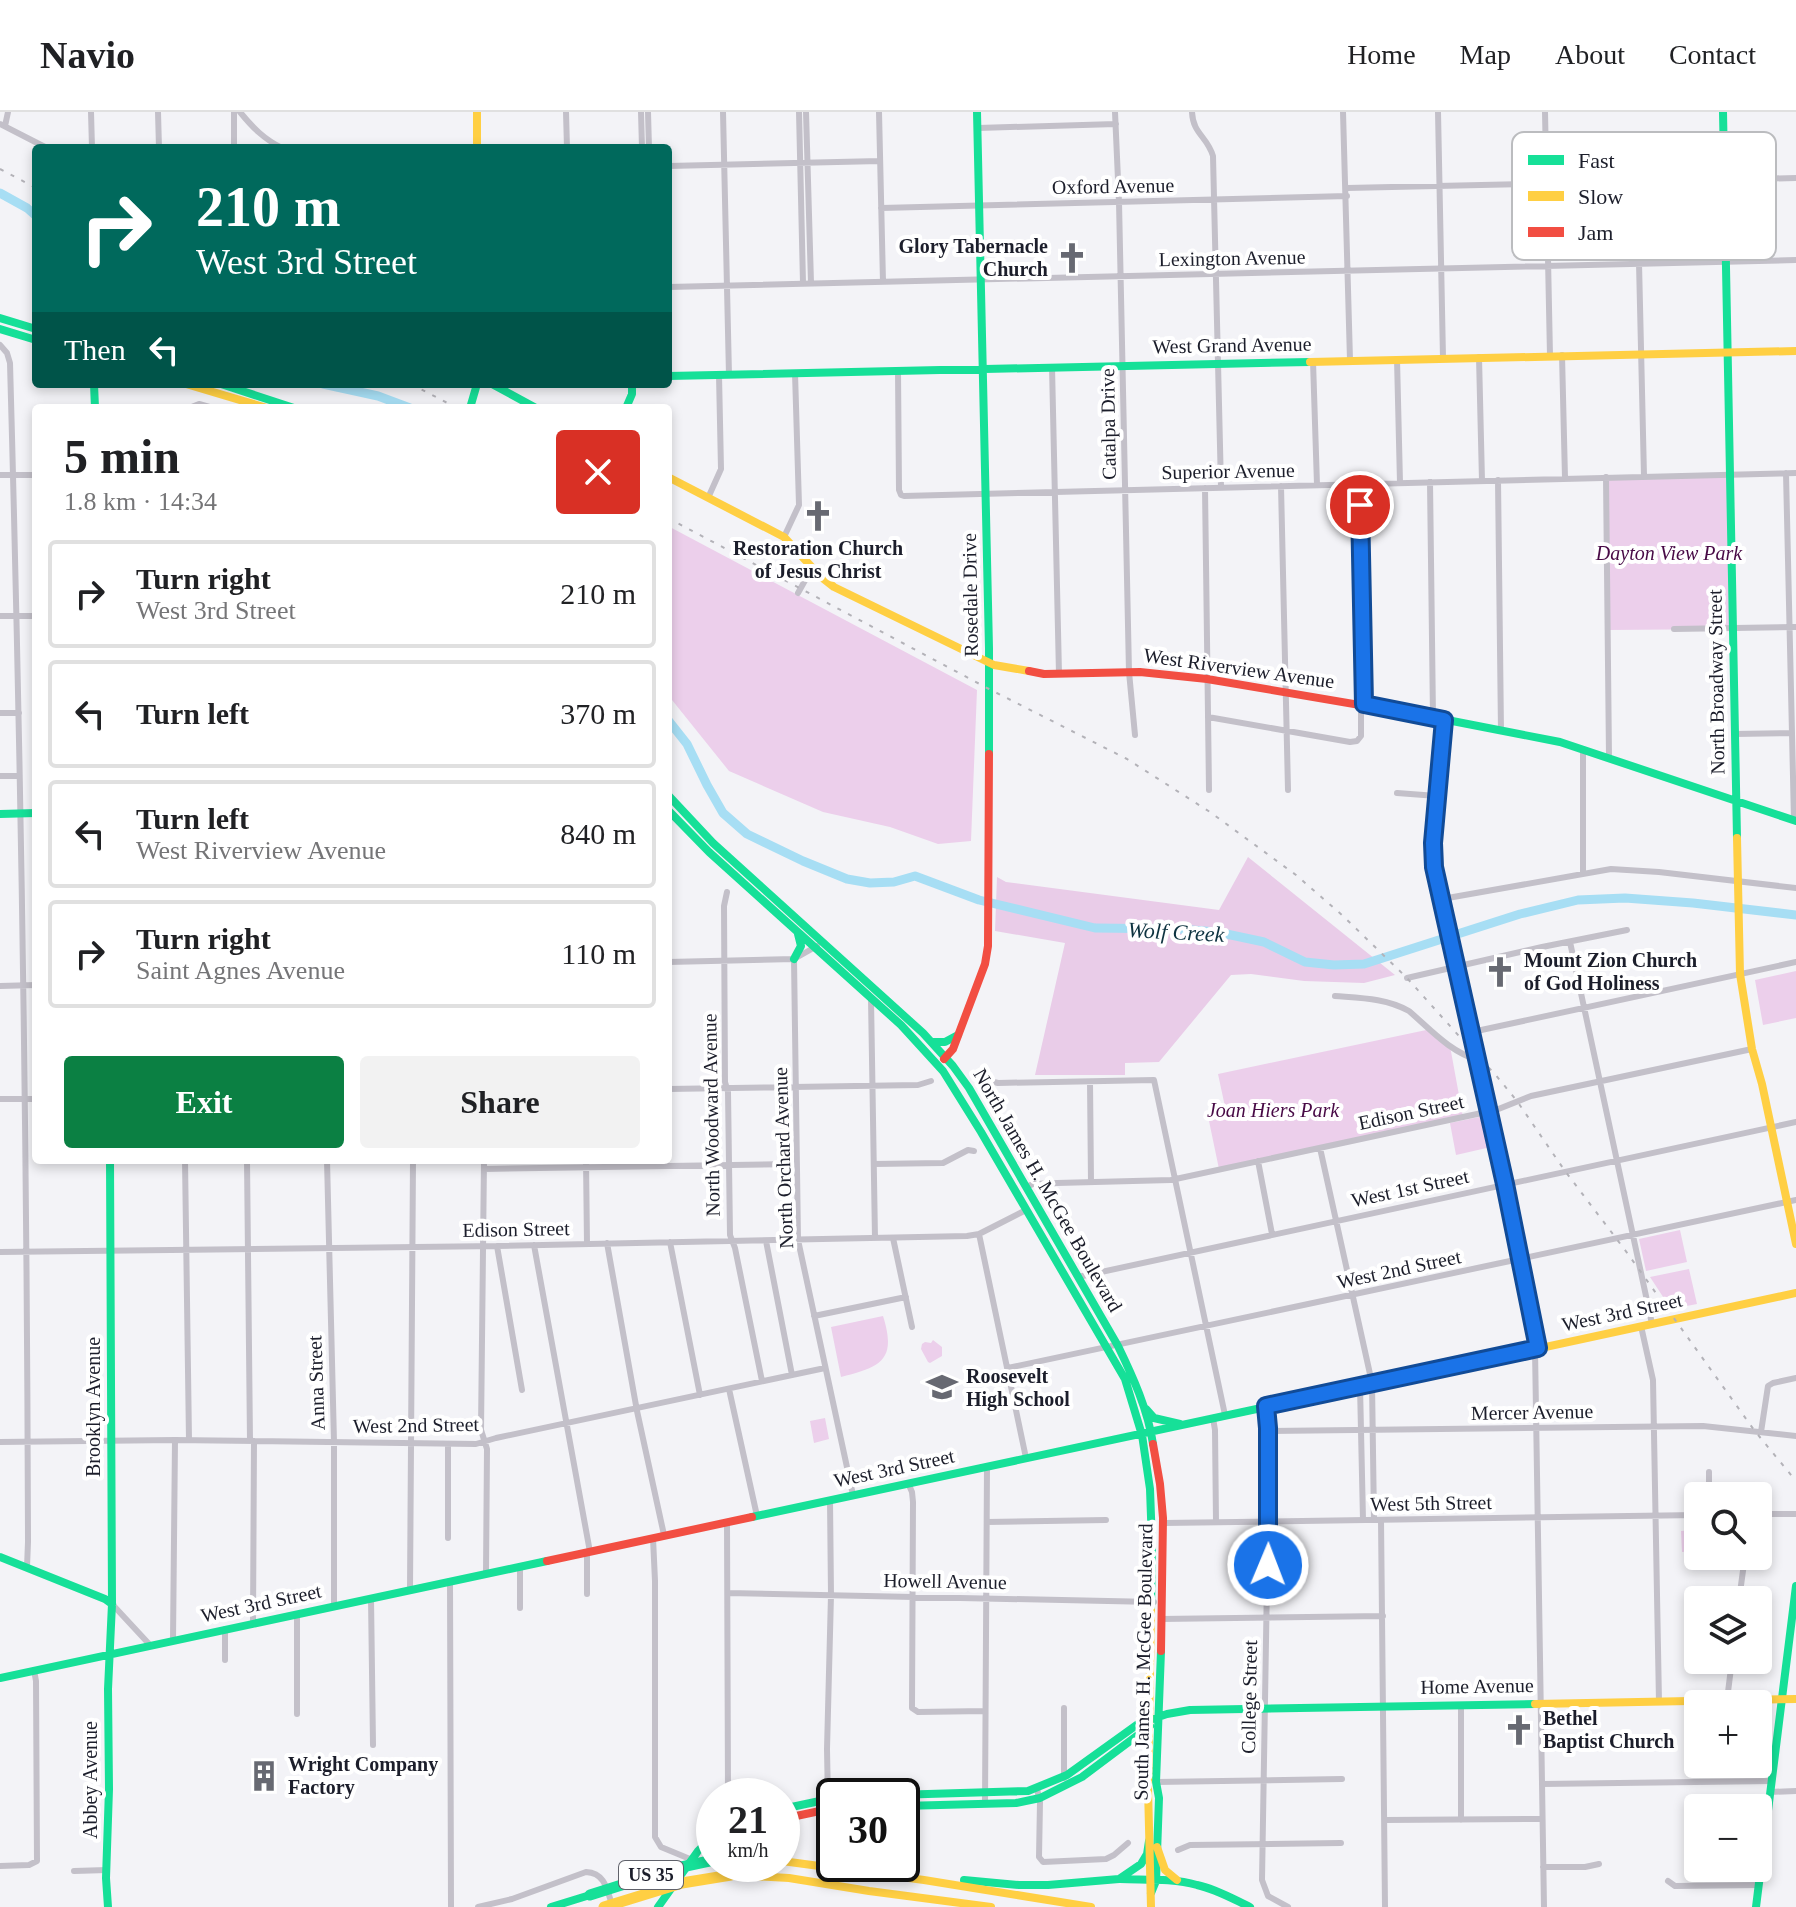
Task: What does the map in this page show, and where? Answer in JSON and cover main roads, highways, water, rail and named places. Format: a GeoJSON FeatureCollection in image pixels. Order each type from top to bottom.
{"type":"FeatureCollection","features":[{"type":"Feature","properties":{"kind":"main road"},"geometry":{"type":"LineString","coordinates":[[477,112],[477,144]]}},
{"type":"Feature","properties":{"kind":"main road","name":"Rosedale Drive"},"geometry":{"type":"LineString","coordinates":[[942,1061],[953,1049],[985,964],[988,929],[989,663],[977,112]]}},
{"type":"Feature","properties":{"kind":"main road","name":"North Broadway Street"},"geometry":{"type":"LineString","coordinates":[[1723,112],[1723,132]]}},
{"type":"Feature","properties":{"kind":"main road","name":"North Broadway Street"},"geometry":{"type":"LineString","coordinates":[[1726,260],[1740,974],[1752,1049],[1792,1201],[1796,1244]]}},
{"type":"Feature","properties":{"kind":"main road"},"geometry":{"type":"LineString","coordinates":[[0,318],[32,328]]}},
{"type":"Feature","properties":{"kind":"main road"},"geometry":{"type":"LineString","coordinates":[[0,329],[32,339]]}},
{"type":"Feature","properties":{"kind":"main road","name":"West Grand Avenue"},"geometry":{"type":"LineString","coordinates":[[672,376],[1796,351]]}},
{"type":"Feature","properties":{"kind":"main road"},"geometry":{"type":"LineString","coordinates":[[200,388],[254,404]]}},
{"type":"Feature","properties":{"kind":"main road"},"geometry":{"type":"LineString","coordinates":[[233,388],[282,404]]}},
{"type":"Feature","properties":{"kind":"main road"},"geometry":{"type":"LineString","coordinates":[[499,388],[529,404]]}},
{"type":"Feature","properties":{"kind":"main road","name":"West Riverview Avenue"},"geometry":{"type":"LineString","coordinates":[[672,479],[784,537],[834,587],[989,663],[1044,674],[1129,672],[1207,679],[1438,718],[1560,742],[1795,820]]}},
{"type":"Feature","properties":{"kind":"main road"},"geometry":{"type":"LineString","coordinates":[[1708,793],[1727,790],[1736,773]]}},
{"type":"Feature","properties":{"kind":"main road","name":"North James H. McGee Boulevard"},"geometry":{"type":"LineString","coordinates":[[672,800],[871,999],[969,1088],[1078,1277],[1146,1432]]}},
{"type":"Feature","properties":{"kind":"main road"},"geometry":{"type":"LineString","coordinates":[[0,814],[32,813]]}},
{"type":"Feature","properties":{"kind":"main road","name":"North James H. McGee Boulevard"},"geometry":{"type":"LineString","coordinates":[[672,814],[798,933],[818,944],[932,1042],[1026,1210],[1111,1347],[1132,1375],[1145,1408],[1146,1432]]}},
{"type":"Feature","properties":{"kind":"main road"},"geometry":{"type":"LineString","coordinates":[[794,959],[801,946],[798,933]]}},
{"type":"Feature","properties":{"kind":"main road"},"geometry":{"type":"LineString","coordinates":[[932,1042],[940,1043],[959,1035]]}},
{"type":"Feature","properties":{"kind":"main road","name":"Brooklyn Avenue"},"geometry":{"type":"LineString","coordinates":[[109,1654],[112,1604],[110,1164]]}},
{"type":"Feature","properties":{"kind":"main road","name":"West 3rd Street"},"geometry":{"type":"LineString","coordinates":[[0,1678],[1796,1293]]}},
{"type":"Feature","properties":{"kind":"main road"},"geometry":{"type":"LineString","coordinates":[[1145,1408],[1154,1418],[1181,1425]]}},
{"type":"Feature","properties":{"kind":"main road","name":"South James H. McGee Boulevard"},"geometry":{"type":"LineString","coordinates":[[1146,1432],[1160,1484],[1164,1523],[1157,1602],[1153,1721],[1159,1798],[1153,1844]]}},
{"type":"Feature","properties":{"kind":"main road","name":"South James H. McGee Boulevard"},"geometry":{"type":"LineString","coordinates":[[1146,1432],[1157,1602],[1161,1619],[1148,1752],[1153,1844],[1151,1907]]}},
{"type":"Feature","properties":{"kind":"main road"},"geometry":{"type":"LineString","coordinates":[[0,1557],[112,1604]]}},
{"type":"Feature","properties":{"kind":"main road"},"geometry":{"type":"LineString","coordinates":[[1756,1907],[1796,1586]]}},
{"type":"Feature","properties":{"kind":"main road","name":"Abbey Avenue"},"geometry":{"type":"LineString","coordinates":[[108,1907],[109,1654]]}},
{"type":"Feature","properties":{"kind":"main road","name":"Home Avenue"},"geometry":{"type":"LineString","coordinates":[[1065,1781],[1136,1725],[1190,1710],[1796,1699]]}},
{"type":"Feature","properties":{"kind":"main road","name":"Home Avenue"},"geometry":{"type":"LineString","coordinates":[[920,1797],[1016,1803],[1102,1763],[1153,1721]]}},
{"type":"Feature","properties":{"kind":"main road"},"geometry":{"type":"LineString","coordinates":[[1125,1745],[1138,1742],[1148,1752]]}},
{"type":"Feature","properties":{"kind":"main road","name":"Home Avenue"},"geometry":{"type":"LineString","coordinates":[[920,1804],[985,1799]]}},
{"type":"Feature","properties":{"kind":"main road"},"geometry":{"type":"LineString","coordinates":[[1119,1879],[1141,1864],[1153,1844]]}},
{"type":"Feature","properties":{"kind":"main road"},"geometry":{"type":"LineString","coordinates":[[1153,1844],[1163,1869],[1172,1877],[1208,1887],[1250,1907]]}},
{"type":"Feature","properties":{"kind":"main road"},"geometry":{"type":"LineString","coordinates":[[658,1907],[696,1851]]}},
{"type":"Feature","properties":{"kind":"main road"},"geometry":{"type":"LineString","coordinates":[[800,1863],[934,1881],[1091,1907]]}},
{"type":"Feature","properties":{"kind":"main road","name":"US 35"},"geometry":{"type":"LineString","coordinates":[[551,1907],[696,1864]]}},
{"type":"Feature","properties":{"kind":"main road","name":"US 35"},"geometry":{"type":"LineString","coordinates":[[604,1907],[682,1883],[731,1875],[789,1878],[991,1907]]}},
{"type":"Feature","properties":{"kind":"main road"},"geometry":{"type":"LineString","coordinates":[[934,1881],[1048,1885],[1119,1879],[1182,1881]]}},
{"type":"Feature","properties":{"kind":"main road"},"geometry":{"type":"LineString","coordinates":[[924,1898],[953,1907]]}},
{"type":"Feature","properties":{"kind":"waterway","name":"Wolf Creek"},"geometry":{"type":"LineString","coordinates":[[0,193],[32,212]]}},
{"type":"Feature","properties":{"kind":"waterway","name":"Wolf Creek"},"geometry":{"type":"LineString","coordinates":[[341,388],[399,404]]}},
{"type":"Feature","properties":{"kind":"waterway","name":"Wolf Creek"},"geometry":{"type":"LineString","coordinates":[[672,725],[687,744],[723,813],[747,834],[803,861],[847,879],[870,883],[894,882],[915,876],[979,900],[1095,928],[1217,932],[1264,942],[1305,962],[1334,965],[1364,964],[1520,914],[1578,900],[1625,898],[1796,915]]}},
{"type":"Feature","properties":{"kind":"railway"},"geometry":{"type":"LineString","coordinates":[[0,169],[32,186]]}},
{"type":"Feature","properties":{"kind":"railway"},"geometry":{"type":"LineString","coordinates":[[419,388],[449,404]]}},
{"type":"Feature","properties":{"kind":"railway"},"geometry":{"type":"LineString","coordinates":[[672,520],[1127,759],[1210,812],[1296,875],[1407,978],[1494,1073],[1754,1430],[1796,1481]]}},
{"type":"Feature","properties":{"kind":"place","name":"Glory Tabernacle Church"},"geometry":{"type":"Point","coordinates":[1072,258]}},
{"type":"Feature","properties":{"kind":"place","name":"Restoration Church of Jesus Christ"},"geometry":{"type":"Point","coordinates":[818,516]}},
{"type":"Feature","properties":{"kind":"place","name":"Mount Zion Church of God Holiness"},"geometry":{"type":"Point","coordinates":[1500,972]}},
{"type":"Feature","properties":{"kind":"place","name":"Roosevelt High School"},"geometry":{"type":"Point","coordinates":[942,1387]}},
{"type":"Feature","properties":{"kind":"place","name":"Bethel Baptist Church"},"geometry":{"type":"Point","coordinates":[1519,1730]}},
{"type":"Feature","properties":{"kind":"place","name":"Wright Company Factory"},"geometry":{"type":"Point","coordinates":[264,1776]}},
{"type":"Feature","properties":{"kind":"park label","name":"Dayton View Park"},"geometry":{"type":"Point","coordinates":[1669,553]}},
{"type":"Feature","properties":{"kind":"park label","name":"Joan Hiers Park"},"geometry":{"type":"Point","coordinates":[1273,1110]}}]}
